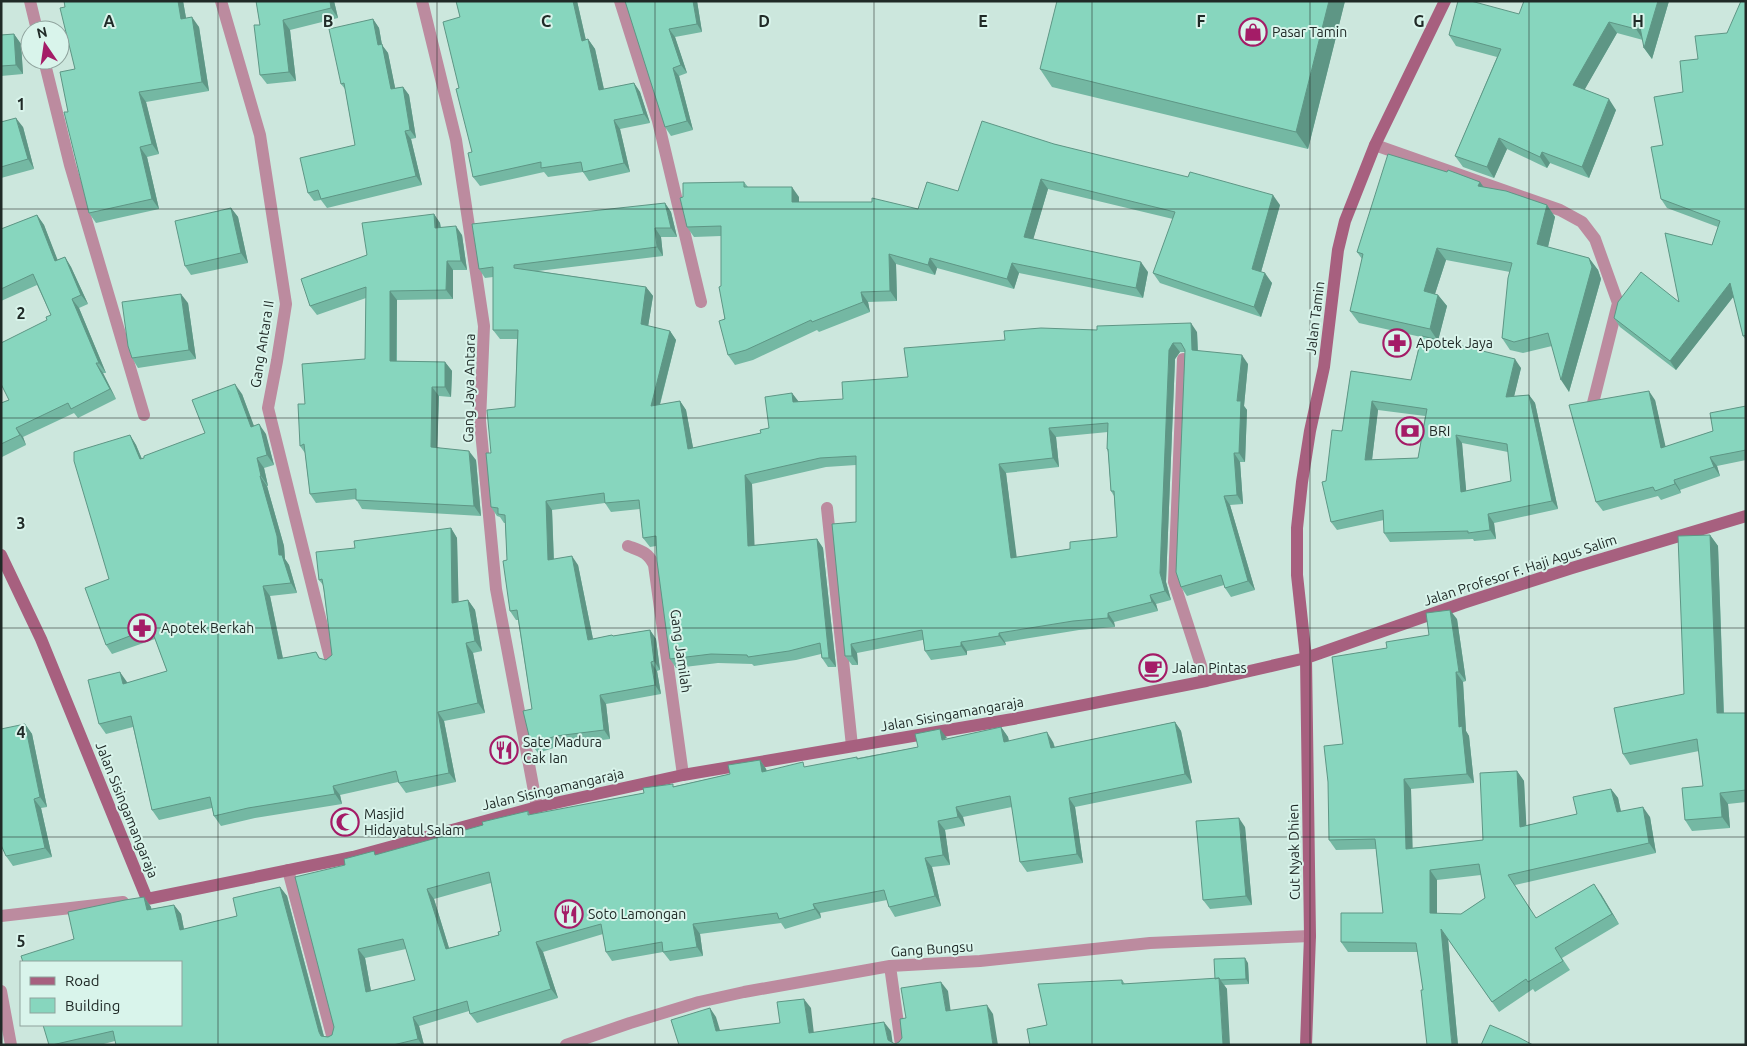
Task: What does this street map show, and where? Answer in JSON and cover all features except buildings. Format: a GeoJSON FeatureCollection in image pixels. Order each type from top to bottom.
{"type":"FeatureCollection","features":[{"type":"Feature","properties":{"kind":"main road","name":"Jalan Tamin"},"geometry":{"type":"LineString","coordinates":[[1306,658],[1297,575],[1297,528],[1310,431],[1324,367],[1338,250],[1345,221],[1375,146],[1445,1]]}},
{"type":"Feature","properties":{"kind":"main road","name":"Jalan Profesor F. Haji Agus Salim"},"geometry":{"type":"LineString","coordinates":[[1306,658],[1463,603],[1746,516]]}},
{"type":"Feature","properties":{"kind":"main road","name":"Jalan Sisingamangaraja"},"geometry":{"type":"LineString","coordinates":[[4,561],[42,639],[147,899],[354,856],[537,806],[683,775],[1013,719],[1206,681],[1306,658]]}},
{"type":"Feature","properties":{"kind":"main road","name":"Cut Nyak Dhien"},"geometry":{"type":"LineString","coordinates":[[1306,658],[1310,936],[1306,1045]]}},
{"type":"Feature","properties":{"kind":"street"},"geometry":{"type":"LineString","coordinates":[[30,1],[35,20]]}},
{"type":"Feature","properties":{"kind":"street","name":"Gang Antara II"},"geometry":{"type":"LineString","coordinates":[[221,1],[260,135],[286,304],[278,361],[268,408],[331,662]]}},
{"type":"Feature","properties":{"kind":"street","name":"Gang Jaya Antara"},"geometry":{"type":"LineString","coordinates":[[422,1],[456,140],[474,224],[484,326],[480,421],[496,589],[537,806]]}},
{"type":"Feature","properties":{"kind":"street"},"geometry":{"type":"LineString","coordinates":[[620,1],[658,121],[673,204],[701,302]]}},
{"type":"Feature","properties":{"kind":"street"},"geometry":{"type":"LineString","coordinates":[[46,70],[70,165],[144,415]]}},
{"type":"Feature","properties":{"kind":"street"},"geometry":{"type":"LineString","coordinates":[[1375,146],[1560,210],[1582,222],[1595,239],[1618,303],[1594,403]]}},
{"type":"Feature","properties":{"kind":"street"},"geometry":{"type":"LineString","coordinates":[[1184,359],[1174,582],[1206,681]]}},
{"type":"Feature","properties":{"kind":"street"},"geometry":{"type":"LineString","coordinates":[[827,508],[852,746]]}},
{"type":"Feature","properties":{"kind":"street","name":"Gang Jamilah"},"geometry":{"type":"LineString","coordinates":[[628,546],[644,552],[650,557],[654,565],[683,775]]}},
{"type":"Feature","properties":{"kind":"street"},"geometry":{"type":"LineString","coordinates":[[288,870],[333,1039]]}},
{"type":"Feature","properties":{"kind":"street"},"geometry":{"type":"LineString","coordinates":[[1,916],[147,899]]}},
{"type":"Feature","properties":{"kind":"street","name":"Gang Bungsu"},"geometry":{"type":"LineString","coordinates":[[566,1045],[699,1002],[890,966],[980,961],[1150,943],[1310,936]]}},
{"type":"Feature","properties":{"kind":"street"},"geometry":{"type":"LineString","coordinates":[[890,966],[901,1045]]}},
{"type":"Feature","properties":{"kind":"street"},"geometry":{"type":"LineString","coordinates":[[1,991],[11,1045]]}},
{"type":"Feature","properties":{"kind":"place","name":"Pasar Tamin"},"geometry":{"type":"Point","coordinates":[1253,32]}},
{"type":"Feature","properties":{"kind":"place","name":"Apotek Jaya"},"geometry":{"type":"Point","coordinates":[1397,343]}},
{"type":"Feature","properties":{"kind":"place","name":"BRI"},"geometry":{"type":"Point","coordinates":[1410,431]}},
{"type":"Feature","properties":{"kind":"place","name":"Apotek Berkah"},"geometry":{"type":"Point","coordinates":[142,628]}},
{"type":"Feature","properties":{"kind":"place","name":"Jalan Pintas"},"geometry":{"type":"Point","coordinates":[1153,668]}},
{"type":"Feature","properties":{"kind":"place","name":"Sate Madura Cak Ian"},"geometry":{"type":"Point","coordinates":[504,750]}},
{"type":"Feature","properties":{"kind":"place","name":"Masjid Hidayatul Salam"},"geometry":{"type":"Point","coordinates":[345,822]}},
{"type":"Feature","properties":{"kind":"place","name":"Soto Lamongan"},"geometry":{"type":"Point","coordinates":[569,914]}}]}
